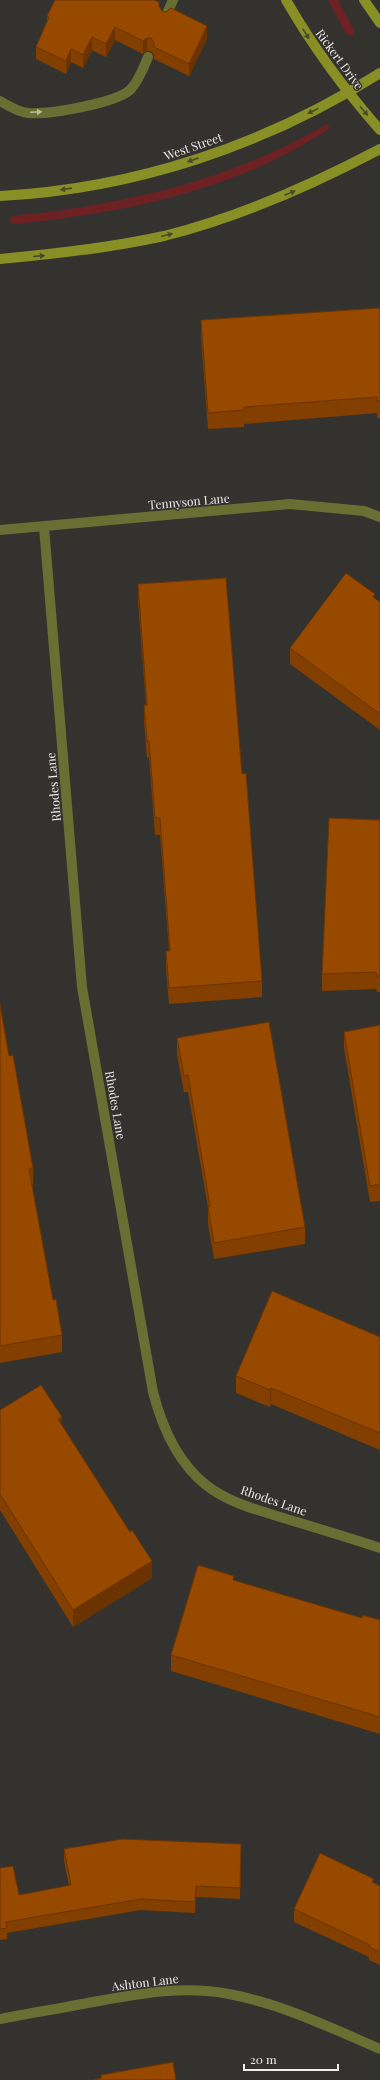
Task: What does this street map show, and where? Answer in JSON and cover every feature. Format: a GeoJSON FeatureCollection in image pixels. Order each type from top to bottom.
{"type":"FeatureCollection","features":[{"type":"Feature","properties":{"kind":"street"},"geometry":{"type":"LineString","coordinates":[[165,18],[173,0]]}},
{"type":"Feature","properties":{"kind":"street","name":"Rickert Drive"},"geometry":{"type":"LineString","coordinates":[[286,0],[307,36],[348,93],[380,130]]}},
{"type":"Feature","properties":{"kind":"street"},"geometry":{"type":"LineString","coordinates":[[364,0],[380,23]]}},
{"type":"Feature","properties":{"kind":"street"},"geometry":{"type":"LineString","coordinates":[[0,101],[9,107],[27,113],[51,112],[115,99],[131,90],[141,75],[148,56]]}},
{"type":"Feature","properties":{"kind":"street","name":"West Street"},"geometry":{"type":"LineString","coordinates":[[0,196],[32,194],[88,186],[144,175],[193,160],[263,135],[348,93],[380,73]]}},
{"type":"Feature","properties":{"kind":"street"},"geometry":{"type":"LineString","coordinates":[[0,259],[62,254],[118,245],[165,235],[204,224],[294,192],[380,149]]}},
{"type":"Feature","properties":{"kind":"street","name":"Tennyson Lane"},"geometry":{"type":"LineString","coordinates":[[0,530],[290,504],[364,511],[380,517]]}},
{"type":"Feature","properties":{"kind":"street","name":"Rhodes Lane"},"geometry":{"type":"LineString","coordinates":[[44,527],[82,987],[153,1392],[158,1411],[175,1450],[206,1485],[226,1497],[251,1508],[380,1548]]}},
{"type":"Feature","properties":{"kind":"street","name":"Ashton Lane"},"geometry":{"type":"LineString","coordinates":[[0,2019],[142,1993],[178,1990],[228,1994],[267,2004],[298,2014],[380,2049]]}},
{"type":"Feature","properties":{"kind":"shaded area"},"geometry":{"type":"Polygon","coordinates":[[[328,0],[338,0],[353,28],[353,36],[346,34],[328,0]]]}},
{"type":"Feature","properties":{"kind":"shaded area"},"geometry":{"type":"Polygon","coordinates":[[[327,124],[330,128],[327,130],[292,151],[255,169],[217,184],[178,196],[138,206],[57,219],[16,224],[11,223],[9,220],[13,216],[109,203],[174,188],[237,167],[298,140],[327,124]]]}},
{"type":"Feature","properties":{"kind":"building"},"geometry":{"type":"Polygon","coordinates":[[[55,0],[154,0],[159,2],[159,6],[162,11],[166,12],[171,8],[207,26],[189,64],[154,47],[154,43],[151,38],[147,38],[143,41],[115,27],[106,44],[92,37],[83,55],[71,49],[66,61],[36,47],[49,17],[47,16],[55,0]]]}},
{"type":"Feature","properties":{"kind":"building"},"geometry":{"type":"Polygon","coordinates":[[[380,308],[380,401],[377,401],[377,397],[244,407],[244,410],[208,413],[201,320],[380,308]]]}},
{"type":"Feature","properties":{"kind":"building"},"geometry":{"type":"Polygon","coordinates":[[[346,573],[375,594],[373,597],[380,602],[380,714],[290,648],[346,573]]]}},
{"type":"Feature","properties":{"kind":"building"},"geometry":{"type":"Polygon","coordinates":[[[226,578],[242,774],[246,773],[262,981],[169,988],[166,951],[170,951],[160,818],[155,818],[149,741],[147,741],[144,705],[147,705],[138,584],[226,578]]]}},
{"type":"Feature","properties":{"kind":"building"},"geometry":{"type":"Polygon","coordinates":[[[329,818],[380,820],[380,976],[377,976],[376,972],[322,974],[329,818]]]}},
{"type":"Feature","properties":{"kind":"building"},"geometry":{"type":"Polygon","coordinates":[[[0,1004],[9,1056],[13,1055],[33,1168],[29,1169],[53,1300],[56,1299],[62,1335],[0,1346],[0,1004]]]}},
{"type":"Feature","properties":{"kind":"building"},"geometry":{"type":"Polygon","coordinates":[[[269,1022],[305,1227],[214,1243],[208,1207],[210,1206],[188,1075],[184,1076],[177,1038],[269,1022]]]}},
{"type":"Feature","properties":{"kind":"building"},"geometry":{"type":"Polygon","coordinates":[[[380,1025],[380,1184],[370,1186],[344,1032],[380,1025]]]}},
{"type":"Feature","properties":{"kind":"building"},"geometry":{"type":"Polygon","coordinates":[[[272,1291],[380,1337],[380,1433],[271,1388],[270,1390],[236,1376],[272,1291]]]}},
{"type":"Feature","properties":{"kind":"building"},"geometry":{"type":"Polygon","coordinates":[[[41,1385],[62,1417],[58,1419],[130,1532],[132,1530],[152,1561],[73,1610],[0,1494],[0,1410],[41,1385]]]}},
{"type":"Feature","properties":{"kind":"building"},"geometry":{"type":"Polygon","coordinates":[[[198,1565],[234,1576],[233,1580],[362,1618],[362,1615],[380,1620],[380,1717],[171,1655],[198,1565]]]}},
{"type":"Feature","properties":{"kind":"building"},"geometry":{"type":"Polygon","coordinates":[[[122,1839],[241,1844],[240,1888],[196,1886],[195,1902],[141,1899],[6,1922],[7,1928],[0,1929],[0,1868],[13,1866],[19,1895],[71,1885],[64,1849],[122,1839]]]}},
{"type":"Feature","properties":{"kind":"building"},"geometry":{"type":"Polygon","coordinates":[[[320,1853],[374,1879],[372,1882],[380,1886],[380,1952],[369,1947],[370,1945],[294,1909],[320,1853]]]}},
{"type":"Feature","properties":{"kind":"building"},"geometry":{"type":"Polygon","coordinates":[[[173,2062],[176,2080],[93,2080],[101,2078],[101,2075],[173,2062]]]}}]}
